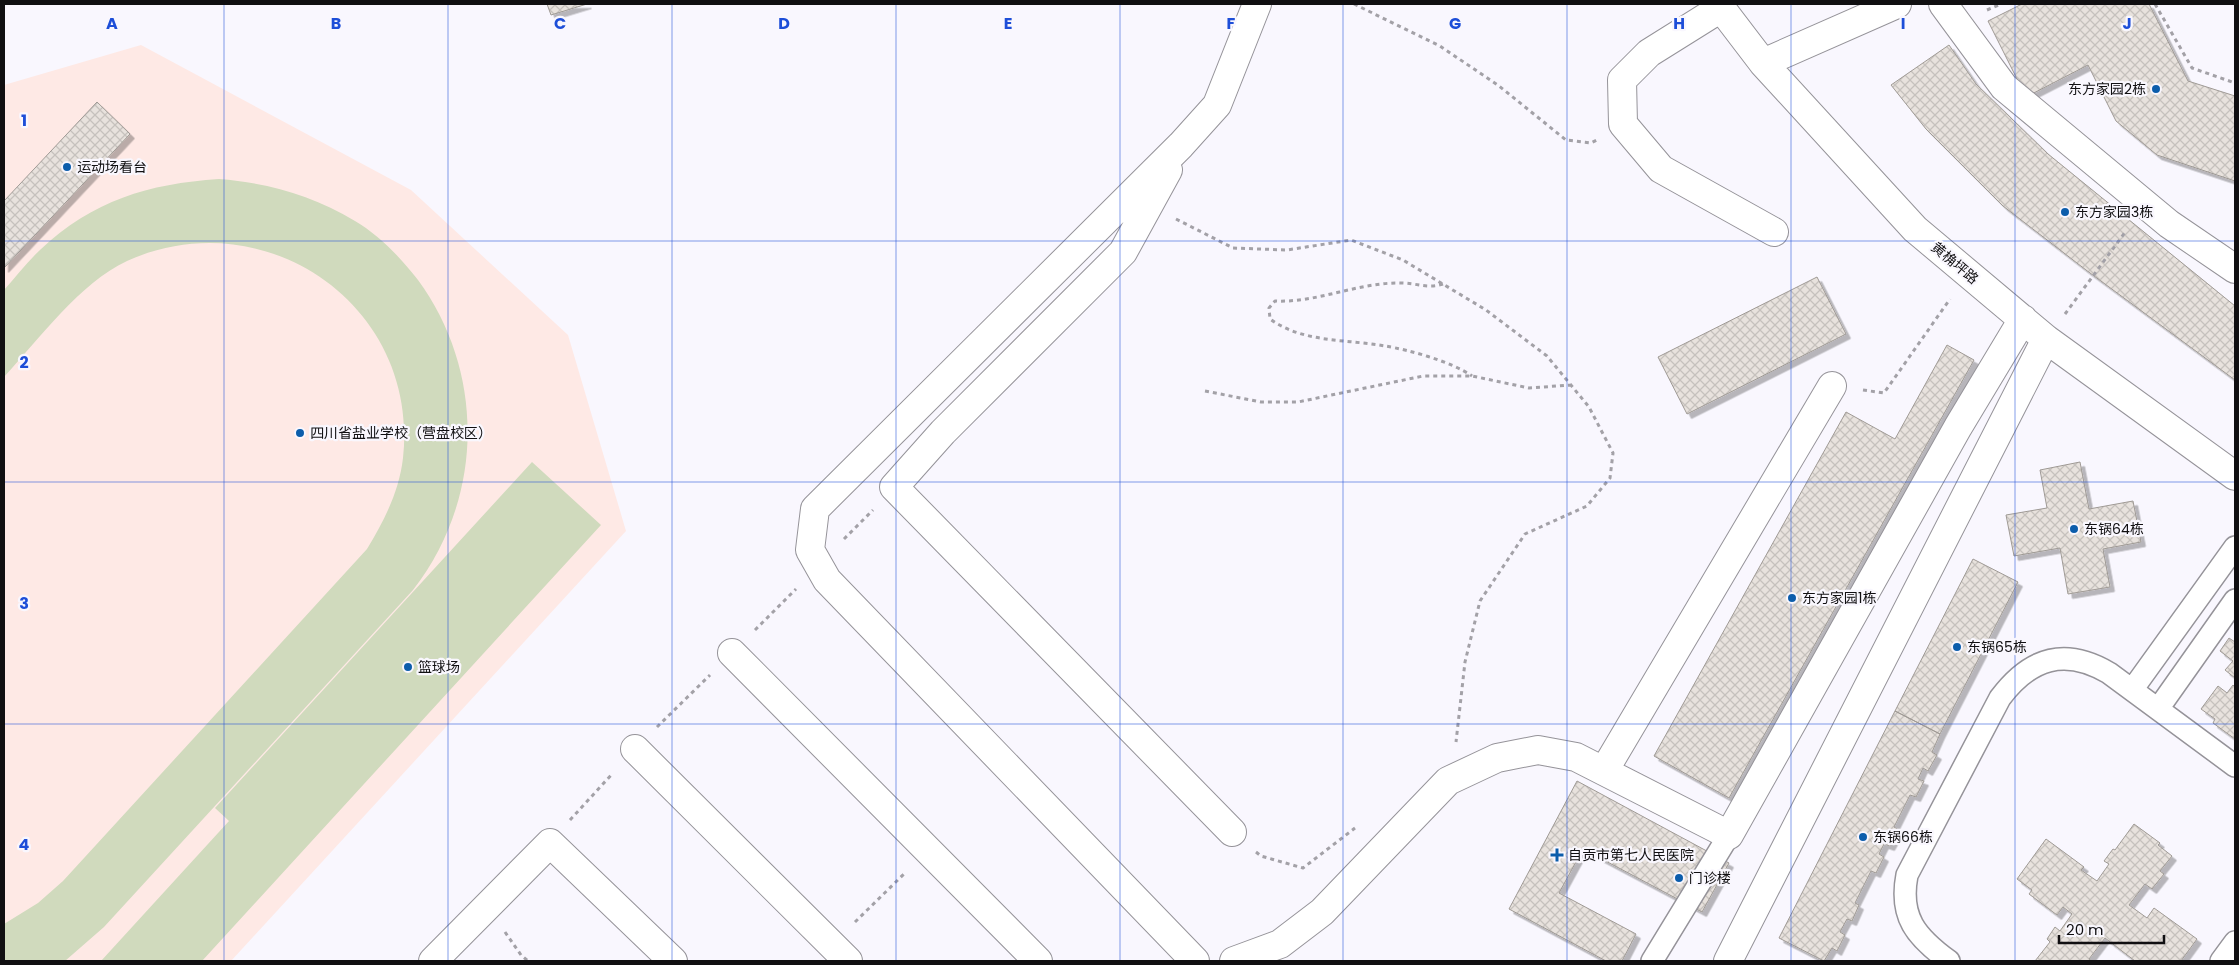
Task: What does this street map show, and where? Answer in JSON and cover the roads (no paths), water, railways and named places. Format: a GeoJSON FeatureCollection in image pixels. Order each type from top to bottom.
{"type":"FeatureCollection","features":[{"type":"Feature","properties":{"kind":"street"},"geometry":{"type":"LineString","coordinates":[[1195,961],[827,580],[810,550],[814,509],[1181,145],[1217,105],[1256,4]]}},
{"type":"Feature","properties":{"kind":"street"},"geometry":{"type":"LineString","coordinates":[[1763,63],[1897,4]]}},
{"type":"Feature","properties":{"kind":"street"},"geometry":{"type":"LineString","coordinates":[[1943,4],[2004,87],[2169,224],[2235,269]]}},
{"type":"Feature","properties":{"kind":"street"},"geometry":{"type":"LineString","coordinates":[[1719,6],[1649,53],[1622,80],[1623,124],[1661,169],[1774,232]]}},
{"type":"Feature","properties":{"kind":"street","name":"黄桷坪路"},"geometry":{"type":"LineString","coordinates":[[1719,6],[1763,63],[1915,229],[2046,339],[2235,476]]}},
{"type":"Feature","properties":{"kind":"street"},"geometry":{"type":"LineString","coordinates":[[1181,145],[1124,252],[943,432],[894,487],[1232,832]]}},
{"type":"Feature","properties":{"kind":"street"},"geometry":{"type":"LineString","coordinates":[[1234,961],[1280,944],[1322,912],[1448,781],[1496,758],[1538,750],[1576,757],[1729,835],[1958,427],[2023,320]]}},
{"type":"Feature","properties":{"kind":"street"},"geometry":{"type":"LineString","coordinates":[[1728,961],[2046,339]]}},
{"type":"Feature","properties":{"kind":"street"},"geometry":{"type":"LineString","coordinates":[[1604,771],[1832,386]]}},
{"type":"Feature","properties":{"kind":"street"},"geometry":{"type":"LineString","coordinates":[[732,654],[1038,961]]}},
{"type":"Feature","properties":{"kind":"street"},"geometry":{"type":"LineString","coordinates":[[635,748],[840,953]]}},
{"type":"Feature","properties":{"kind":"street"},"geometry":{"type":"LineString","coordinates":[[433,961],[550,843],[673,961]]}},
{"type":"Feature","properties":{"kind":"lane"},"geometry":{"type":"LineString","coordinates":[[2132,690],[2235,547]]}},
{"type":"Feature","properties":{"kind":"lane"},"geometry":{"type":"LineString","coordinates":[[2158,709],[2235,600]]}},
{"type":"Feature","properties":{"kind":"lane"},"geometry":{"type":"LineString","coordinates":[[1948,961],[1920,937],[1910,922],[1905,911],[1906,875],[2000,698],[2020,674],[2032,667],[2059,658],[2088,662],[2109,673],[2235,766]]}},
{"type":"Feature","properties":{"kind":"lane"},"geometry":{"type":"LineString","coordinates":[[1652,961],[1729,835]]}},
{"type":"Feature","properties":{"kind":"lane"},"geometry":{"type":"LineString","coordinates":[[2221,961],[2235,942]]}},
{"type":"Feature","properties":{"kind":"place","name":"东方家园2栋"},"geometry":{"type":"Point","coordinates":[2156,89]}},
{"type":"Feature","properties":{"kind":"place","name":"运动场看台"},"geometry":{"type":"Point","coordinates":[67,167]}},
{"type":"Feature","properties":{"kind":"place","name":"东方家园3栋"},"geometry":{"type":"Point","coordinates":[2065,212]}},
{"type":"Feature","properties":{"kind":"place","name":"四川省盐业学校（营盘校区）"},"geometry":{"type":"Point","coordinates":[300,433]}},
{"type":"Feature","properties":{"kind":"place","name":"东锅64栋"},"geometry":{"type":"Point","coordinates":[2074,529]}},
{"type":"Feature","properties":{"kind":"place","name":"东方家园1栋"},"geometry":{"type":"Point","coordinates":[1792,598]}},
{"type":"Feature","properties":{"kind":"place","name":"东锅65栋"},"geometry":{"type":"Point","coordinates":[1957,647]}},
{"type":"Feature","properties":{"kind":"place","name":"篮球场"},"geometry":{"type":"Point","coordinates":[408,667]}},
{"type":"Feature","properties":{"kind":"place","name":"东锅66栋"},"geometry":{"type":"Point","coordinates":[1863,837]}},
{"type":"Feature","properties":{"kind":"place","name":"自贡市第七人民医院"},"geometry":{"type":"Point","coordinates":[1557,855]}},
{"type":"Feature","properties":{"kind":"place","name":"门诊楼"},"geometry":{"type":"Point","coordinates":[1679,878]}}]}
